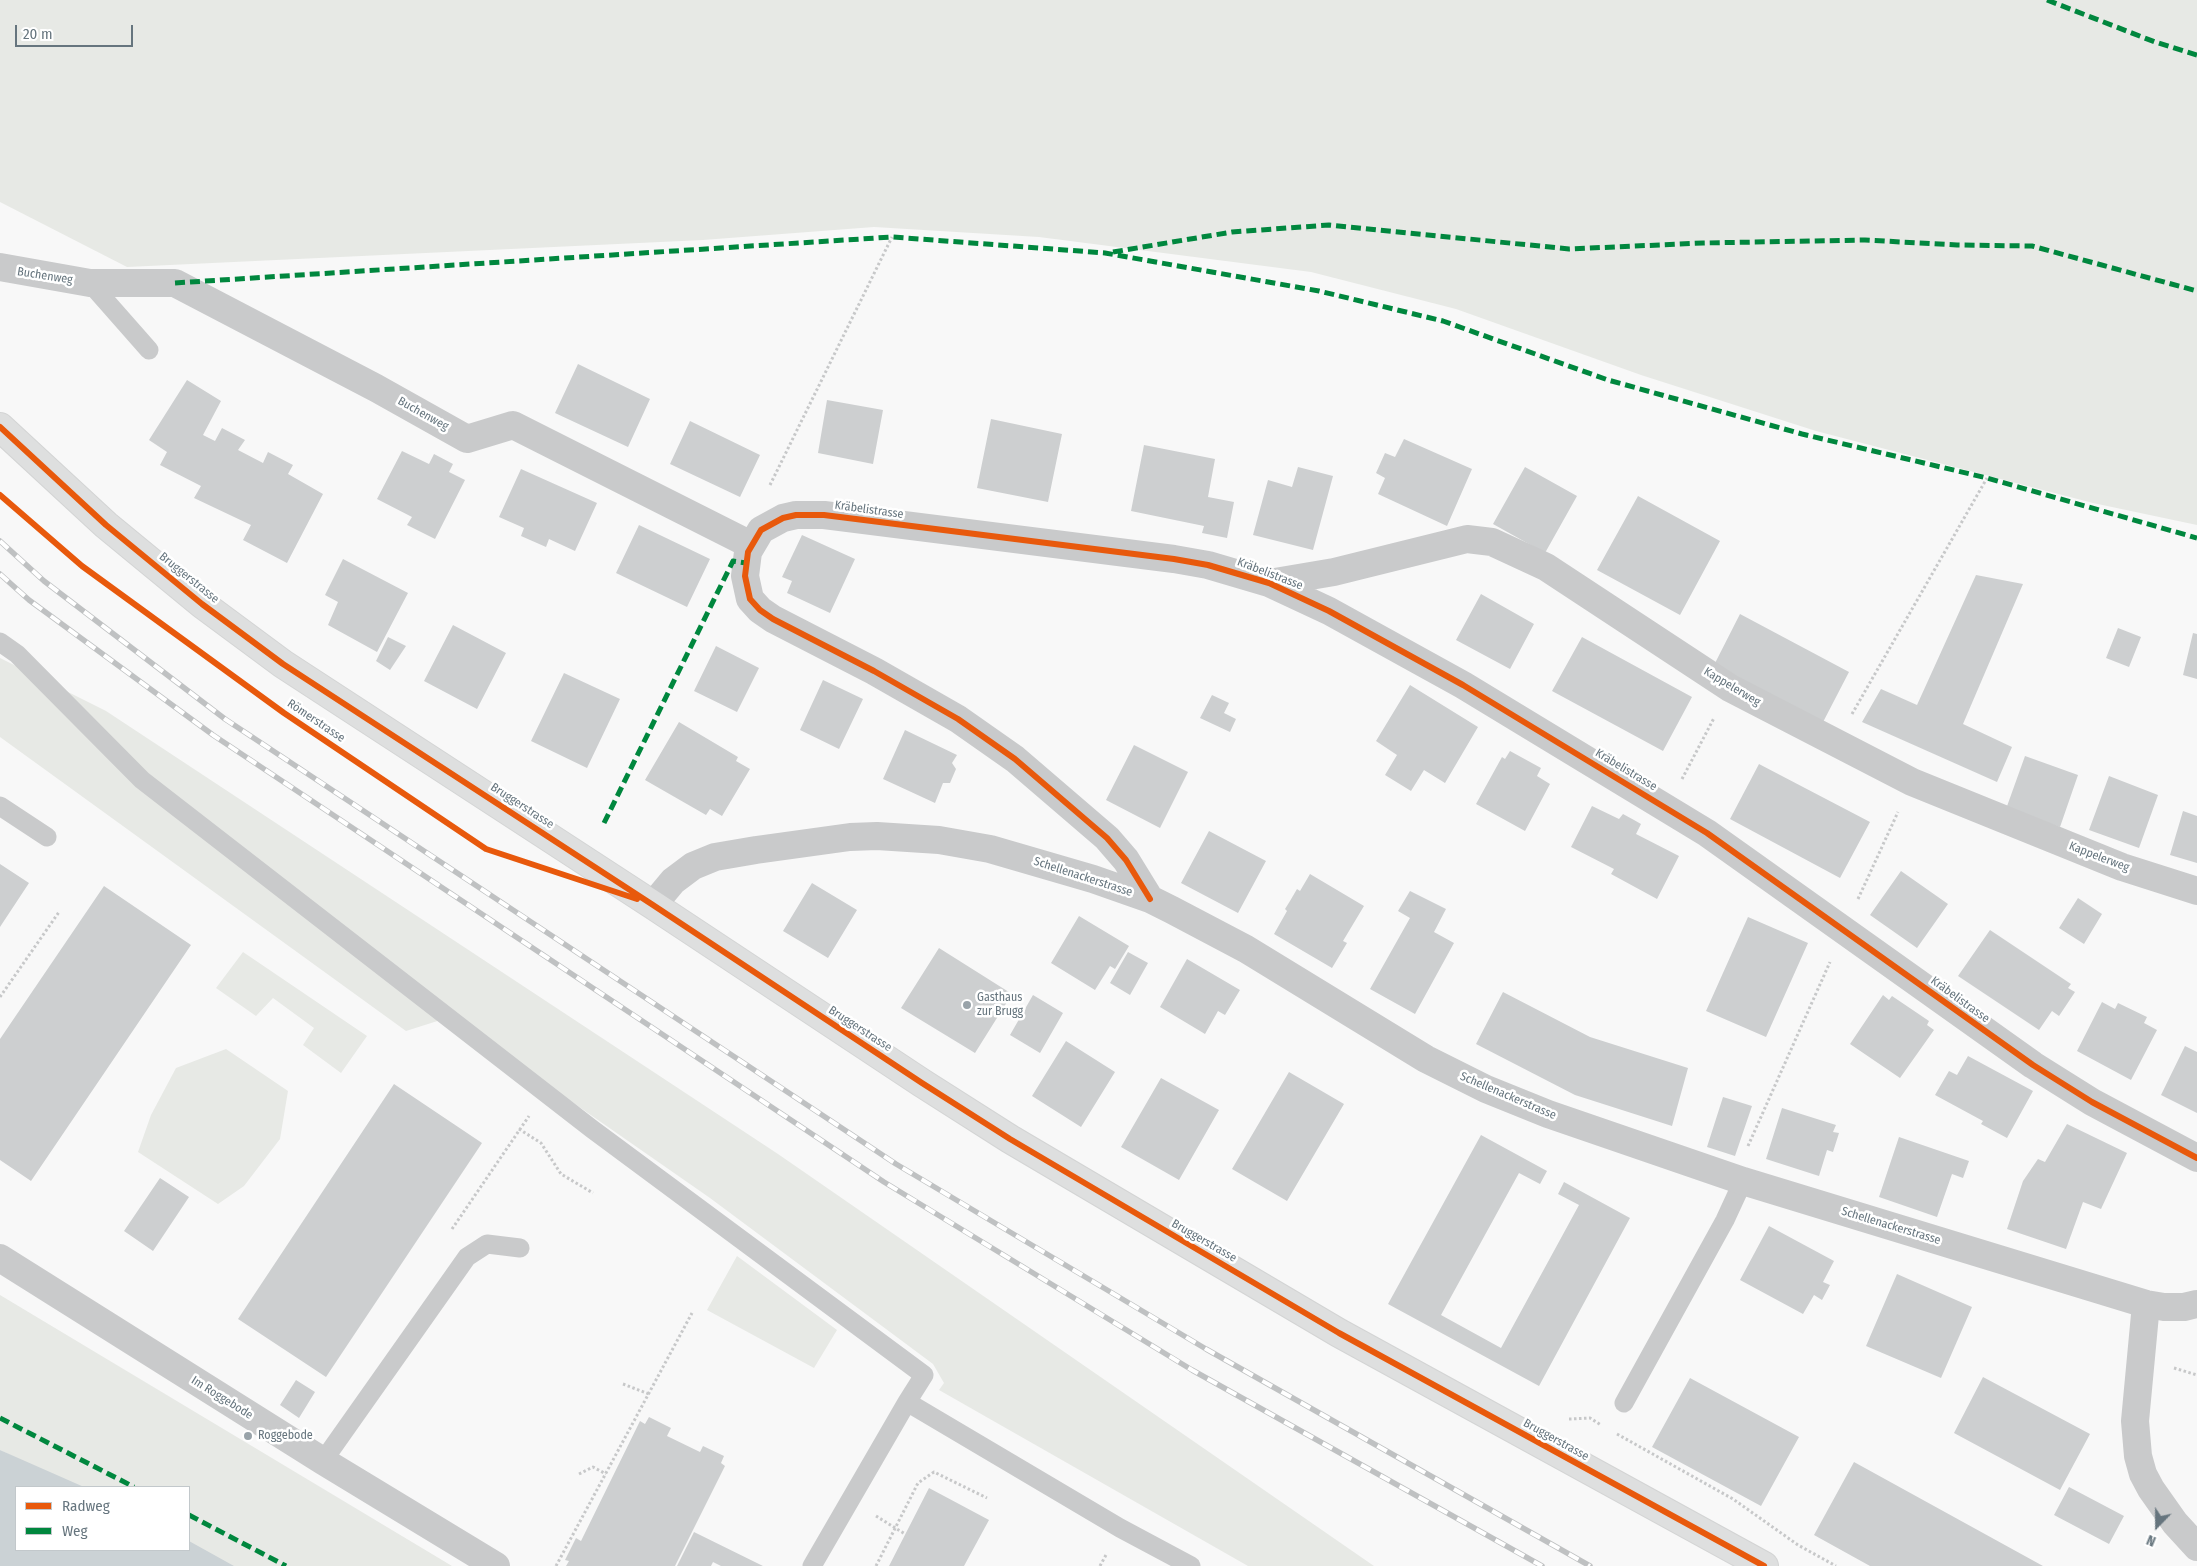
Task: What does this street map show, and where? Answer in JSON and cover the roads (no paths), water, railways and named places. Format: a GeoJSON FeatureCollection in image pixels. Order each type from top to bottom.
{"type":"FeatureCollection","features":[{"type":"Feature","properties":{"kind":"main road","name":"Bruggerstrasse"},"geometry":{"type":"LineString","coordinates":[[0,427],[106,525],[202,604],[283,664],[654,905],[833,1026],[1010,1139],[1338,1333],[1764,1566]]}},
{"type":"Feature","properties":{"kind":"street","name":"Buchenweg"},"geometry":{"type":"LineString","coordinates":[[0,267],[90,283],[175,283],[376,388],[467,439],[513,425],[751,545]]}},
{"type":"Feature","properties":{"kind":"street","name":"Kräbelistrasse"},"geometry":{"type":"LineString","coordinates":[[1150,899],[1126,860],[1107,838],[1007,753],[938,707],[773,619],[760,610],[750,599],[746,586],[746,563],[751,545],[761,530],[783,518],[796,515],[824,515],[1174,559],[1208,565],[1269,583],[1329,611],[1455,681],[1707,833],[2033,1065],[2092,1102],[2197,1158]]}},
{"type":"Feature","properties":{"kind":"street","name":"Kappelerweg"},"geometry":{"type":"LineString","coordinates":[[1269,583],[1334,572],[1467,539],[1492,542],[1546,566],[1730,688],[1784,718],[1912,782],[2122,868],[2197,891]]}},
{"type":"Feature","properties":{"kind":"street","name":"Schellenackerstrasse"},"geometry":{"type":"LineString","coordinates":[[654,905],[671,883],[685,871],[692,866],[715,857],[822,840],[877,836],[939,840],[990,849],[1093,879],[1150,899],[1246,949],[1426,1059],[1486,1090],[1583,1127],[1739,1180],[2146,1304]]}},
{"type":"Feature","properties":{"kind":"street","name":"Im Roggebode"},"geometry":{"type":"LineString","coordinates":[[0,1258],[323,1461],[496,1566]]}},
{"type":"Feature","properties":{"kind":"street"},"geometry":{"type":"LineString","coordinates":[[2197,1304],[2184,1307],[2164,1307],[2146,1304],[2135,1421],[2138,1456],[2151,1489],[2175,1523],[2197,1548]]}},
{"type":"Feature","properties":{"kind":"lane","name":"Buchenweg"},"geometry":{"type":"LineString","coordinates":[[90,283],[149,350]]}},
{"type":"Feature","properties":{"kind":"lane"},"geometry":{"type":"LineString","coordinates":[[0,642],[17,654],[142,780],[592,1129],[924,1375],[906,1402],[812,1566]]}},
{"type":"Feature","properties":{"kind":"lane"},"geometry":{"type":"LineString","coordinates":[[0,806],[47,836]]}},
{"type":"Feature","properties":{"kind":"lane"},"geometry":{"type":"LineString","coordinates":[[1624,1403],[1725,1220],[1739,1180]]}},
{"type":"Feature","properties":{"kind":"lane"},"geometry":{"type":"LineString","coordinates":[[323,1461],[466,1257],[487,1244],[520,1248]]}},
{"type":"Feature","properties":{"kind":"lane"},"geometry":{"type":"LineString","coordinates":[[906,1402],[1120,1528],[1191,1566]]}},
{"type":"Feature","properties":{"kind":"railway"},"geometry":{"type":"LineString","coordinates":[[0,541],[44,581],[225,719],[896,1164],[1206,1349],[1590,1566]]}},
{"type":"Feature","properties":{"kind":"railway"},"geometry":{"type":"LineString","coordinates":[[0,574],[29,600],[213,735],[884,1182],[1192,1370],[1542,1566]]}},
{"type":"Feature","properties":{"kind":"place","name":"Gasthaus zur Brugg"},"geometry":{"type":"Point","coordinates":[967,1005]}},
{"type":"Feature","properties":{"kind":"place","name":"Roggebode"},"geometry":{"type":"Point","coordinates":[248,1436]}}]}
